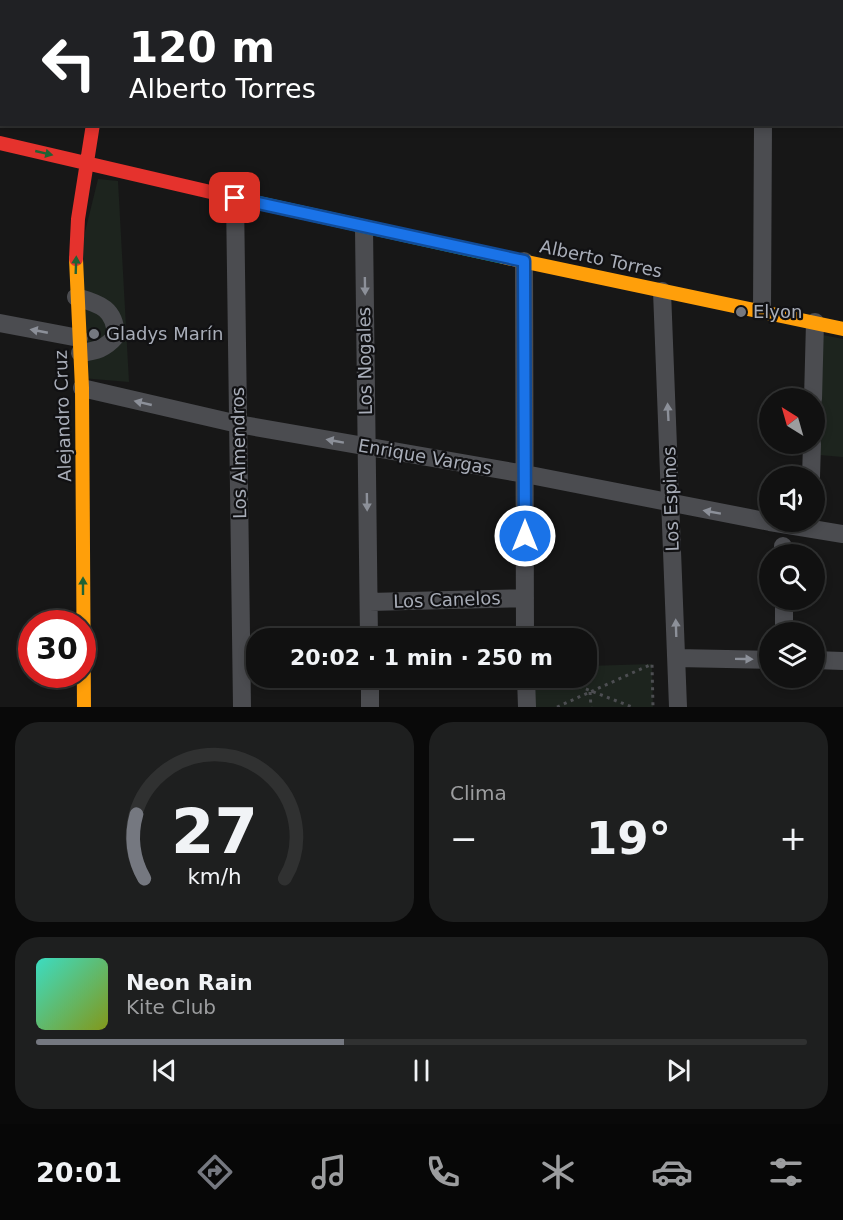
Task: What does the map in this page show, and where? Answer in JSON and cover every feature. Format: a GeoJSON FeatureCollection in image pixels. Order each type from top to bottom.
{"type":"FeatureCollection","features":[{"type":"Feature","properties":{"kind":"street","name":"Alejandro Cruz"},"geometry":{"type":"LineString","coordinates":[[84,707],[82,388],[76,297],[78,219],[93,126]]}},
{"type":"Feature","properties":{"kind":"street"},"geometry":{"type":"LineString","coordinates":[[762,310],[763,126]]}},
{"type":"Feature","properties":{"kind":"street","name":"Alberto Torres"},"geometry":{"type":"LineString","coordinates":[[0,143],[364,228],[762,310],[843,329]]}},
{"type":"Feature","properties":{"kind":"street","name":"Los Almendros"},"geometry":{"type":"LineString","coordinates":[[235,198],[242,707]]}},
{"type":"Feature","properties":{"kind":"street","name":"Los Nogales"},"geometry":{"type":"LineString","coordinates":[[364,228],[369,628]]}},
{"type":"Feature","properties":{"kind":"street"},"geometry":{"type":"LineString","coordinates":[[524,261],[525,628]]}},
{"type":"Feature","properties":{"kind":"street","name":"Los Espinos"},"geometry":{"type":"LineString","coordinates":[[662,291],[672,504],[678,707]]}},
{"type":"Feature","properties":{"kind":"street"},"geometry":{"type":"LineString","coordinates":[[0,323],[99,350],[108,345],[116,336],[113,315],[106,307],[76,297]]}},
{"type":"Feature","properties":{"kind":"street"},"geometry":{"type":"LineString","coordinates":[[813,388],[815,322]]}},
{"type":"Feature","properties":{"kind":"street","name":"Enrique Vargas"},"geometry":{"type":"LineString","coordinates":[[82,388],[238,424],[525,474],[759,520]]}},
{"type":"Feature","properties":{"kind":"street","name":"Enrique Vargas"},"geometry":{"type":"LineString","coordinates":[[825,530],[843,534]]}},
{"type":"Feature","properties":{"kind":"street","name":"Los Canelos"},"geometry":{"type":"LineString","coordinates":[[369,602],[525,598]]}},
{"type":"Feature","properties":{"kind":"street"},"geometry":{"type":"LineString","coordinates":[[677,658],[759,660]]}},
{"type":"Feature","properties":{"kind":"street"},"geometry":{"type":"LineString","coordinates":[[825,660],[843,661]]}},
{"type":"Feature","properties":{"kind":"street"},"geometry":{"type":"LineString","coordinates":[[370,688],[370,707]]}},
{"type":"Feature","properties":{"kind":"street"},"geometry":{"type":"LineString","coordinates":[[526,688],[526,707]]}},
{"type":"Feature","properties":{"kind":"path"},"geometry":{"type":"LineString","coordinates":[[557,707],[652,664],[653,707]]}},
{"type":"Feature","properties":{"kind":"path"},"geometry":{"type":"LineString","coordinates":[[581,688],[632,707]]}},
{"type":"Feature","properties":{"kind":"path"},"geometry":{"type":"LineString","coordinates":[[590,692],[591,707]]}},
{"type":"Feature","properties":{"kind":"shaded area"},"geometry":{"type":"Polygon","coordinates":[[[98,179],[118,181],[129,382],[81,378],[75,273],[98,179]]]}},
{"type":"Feature","properties":{"kind":"shaded area"},"geometry":{"type":"Polygon","coordinates":[[[823,335],[843,339],[843,457],[820,455],[825,454],[825,388],[822,388],[823,335]]]}},
{"type":"Feature","properties":{"kind":"shaded area"},"geometry":{"type":"Polygon","coordinates":[[[652,664],[653,707],[531,707],[531,688],[597,688],[597,666],[652,664]]]}},
{"type":"Feature","properties":{"kind":"traffic: fast"},"geometry":{"type":"LineString","coordinates":[[232,197],[503,257]]}},
{"type":"Feature","properties":{"kind":"traffic: slow"},"geometry":{"type":"LineString","coordinates":[[503,257],[843,329]]}},
{"type":"Feature","properties":{"kind":"traffic: slow"},"geometry":{"type":"LineString","coordinates":[[76,259],[82,388],[84,707]]}},
{"type":"Feature","properties":{"kind":"traffic: jam"},"geometry":{"type":"LineString","coordinates":[[76,259],[78,219],[93,126]]}},
{"type":"Feature","properties":{"kind":"traffic: jam"},"geometry":{"type":"LineString","coordinates":[[0,143],[232,197]]}},
{"type":"Feature","properties":{"kind":"place","name":"Elyon"},"geometry":{"type":"Point","coordinates":[741,312]}},
{"type":"Feature","properties":{"kind":"place","name":"Gladys Marín"},"geometry":{"type":"Point","coordinates":[94,334]}},
{"type":"Feature","properties":{"kind":"route"},"geometry":{"type":"LineString","coordinates":[[235,198],[364,228],[524,261],[525,536]]}}]}
